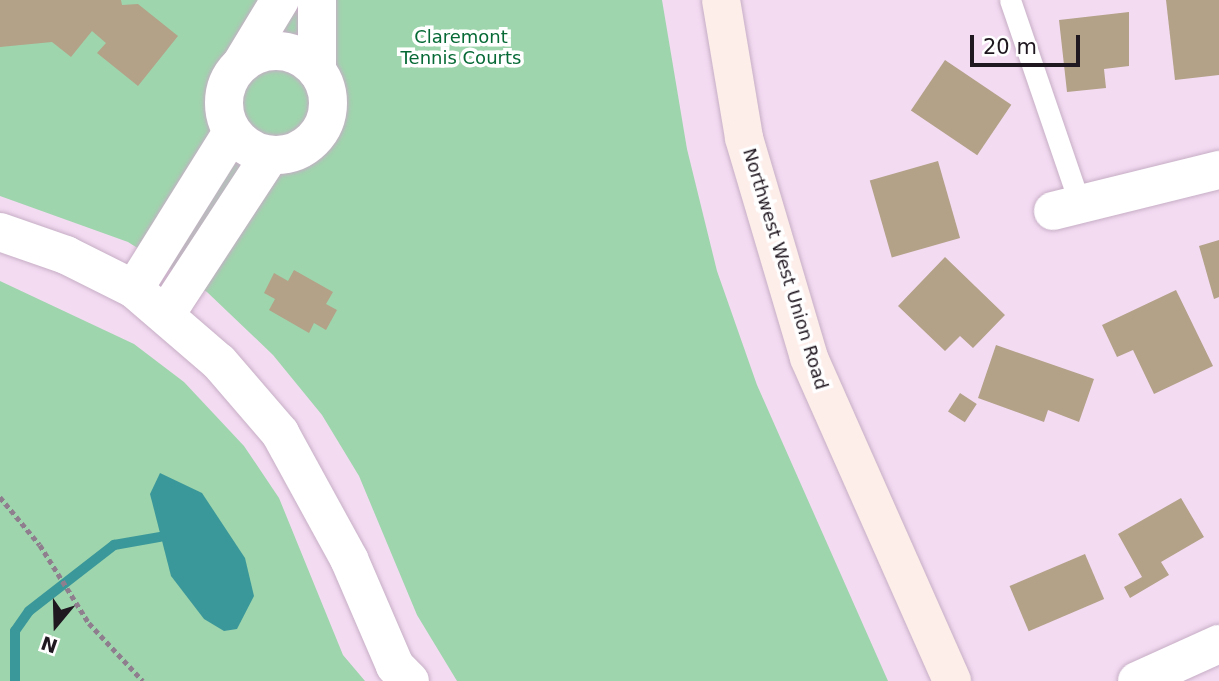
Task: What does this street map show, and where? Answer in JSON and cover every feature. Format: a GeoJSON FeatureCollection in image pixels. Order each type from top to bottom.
{"type":"FeatureCollection","features":[{"type":"Feature","properties":{"kind":"main road","name":"Northwest West Union Road"},"geometry":{"type":"LineString","coordinates":[[721,0],[744,138],[809,358],[951,681]]}},
{"type":"Feature","properties":{"kind":"street"},"geometry":{"type":"LineString","coordinates":[[280,0],[223,97],[232,132],[250,149],[270,155],[309,145],[322,129],[327,89],[317,71],[317,0]]}},
{"type":"Feature","properties":{"kind":"street"},"geometry":{"type":"LineString","coordinates":[[243,61],[282,51],[317,71]]}},
{"type":"Feature","properties":{"kind":"street"},"geometry":{"type":"LineString","coordinates":[[134,289],[232,132]]}},
{"type":"Feature","properties":{"kind":"street"},"geometry":{"type":"LineString","coordinates":[[166,314],[270,155]]}},
{"type":"Feature","properties":{"kind":"street"},"geometry":{"type":"LineString","coordinates":[[1066,208],[1219,170]]}},
{"type":"Feature","properties":{"kind":"street"},"geometry":{"type":"LineString","coordinates":[[0,232],[66,255],[134,289],[219,362],[280,433],[349,559],[395,666],[410,681]]}},
{"type":"Feature","properties":{"kind":"street"},"geometry":{"type":"LineString","coordinates":[[1137,681],[1219,644]]}},
{"type":"Feature","properties":{"kind":"lane"},"geometry":{"type":"LineString","coordinates":[[1010,0],[1066,208]]}},
{"type":"Feature","properties":{"kind":"path"},"geometry":{"type":"LineString","coordinates":[[0,498],[70,594],[143,681]]}},
{"type":"Feature","properties":{"kind":"green space","name":"Claremont Tennis Courts"},"geometry":{"type":"Polygon","coordinates":[[[0,0],[662,0],[687,149],[717,271],[757,385],[888,681],[457,681],[417,615],[359,476],[322,415],[273,355],[207,292],[128,242],[0,196],[0,0]]]}},
{"type":"Feature","properties":{"kind":"green space"},"geometry":{"type":"Polygon","coordinates":[[[0,281],[134,344],[184,382],[244,446],[279,498],[343,655],[365,681],[0,681],[0,281]]]}},
{"type":"Feature","properties":{"kind":"shaded area"},"geometry":{"type":"Polygon","coordinates":[[[160,473],[202,493],[245,558],[254,596],[237,629],[224,631],[204,619],[171,576],[150,494],[160,473]]]}},
{"type":"Feature","properties":{"kind":"building"},"geometry":{"type":"Polygon","coordinates":[[[0,0],[121,0],[122,5],[138,4],[178,36],[138,86],[97,53],[106,43],[92,31],[71,57],[52,42],[0,47],[0,0]]]}},
{"type":"Feature","properties":{"kind":"building"},"geometry":{"type":"Polygon","coordinates":[[[1166,0],[1219,0],[1219,75],[1175,80],[1166,0]]]}},
{"type":"Feature","properties":{"kind":"building"},"geometry":{"type":"Polygon","coordinates":[[[1129,12],[1129,66],[1104,69],[1106,88],[1067,92],[1059,20],[1129,12]]]}},
{"type":"Feature","properties":{"kind":"building"},"geometry":{"type":"Polygon","coordinates":[[[945,60],[1011,105],[977,155],[911,111],[945,60]]]}},
{"type":"Feature","properties":{"kind":"building"},"geometry":{"type":"Polygon","coordinates":[[[938,161],[960,238],[892,257],[870,181],[938,161]]]}},
{"type":"Feature","properties":{"kind":"building"},"geometry":{"type":"Polygon","coordinates":[[[1219,240],[1219,297],[1214,299],[1199,246],[1219,240]]]}},
{"type":"Feature","properties":{"kind":"building"},"geometry":{"type":"Polygon","coordinates":[[[945,257],[1005,315],[973,348],[960,336],[945,351],[898,306],[945,257]]]}},
{"type":"Feature","properties":{"kind":"building"},"geometry":{"type":"Polygon","coordinates":[[[294,270],[333,292],[326,304],[337,310],[326,330],[314,323],[309,333],[269,310],[275,299],[264,293],[274,273],[288,281],[294,270]]]}},
{"type":"Feature","properties":{"kind":"building"},"geometry":{"type":"Polygon","coordinates":[[[1176,290],[1213,366],[1154,394],[1133,350],[1117,357],[1102,325],[1176,290]]]}},
{"type":"Feature","properties":{"kind":"building"},"geometry":{"type":"Polygon","coordinates":[[[996,345],[1094,379],[1079,422],[1048,410],[1044,422],[978,398],[996,345]]]}},
{"type":"Feature","properties":{"kind":"building"},"geometry":{"type":"Polygon","coordinates":[[[960,393],[977,404],[965,422],[948,411],[960,393]]]}},
{"type":"Feature","properties":{"kind":"building"},"geometry":{"type":"Polygon","coordinates":[[[1181,498],[1204,537],[1161,562],[1169,575],[1130,598],[1124,587],[1142,577],[1118,534],[1181,498]]]}},
{"type":"Feature","properties":{"kind":"building"},"geometry":{"type":"Polygon","coordinates":[[[1085,554],[1104,599],[1029,631],[1010,586],[1085,554]]]}},
{"type":"Feature","properties":{"kind":"waterway"},"geometry":{"type":"LineString","coordinates":[[15,681],[15,631],[29,611],[114,545],[160,537]]}}]}
